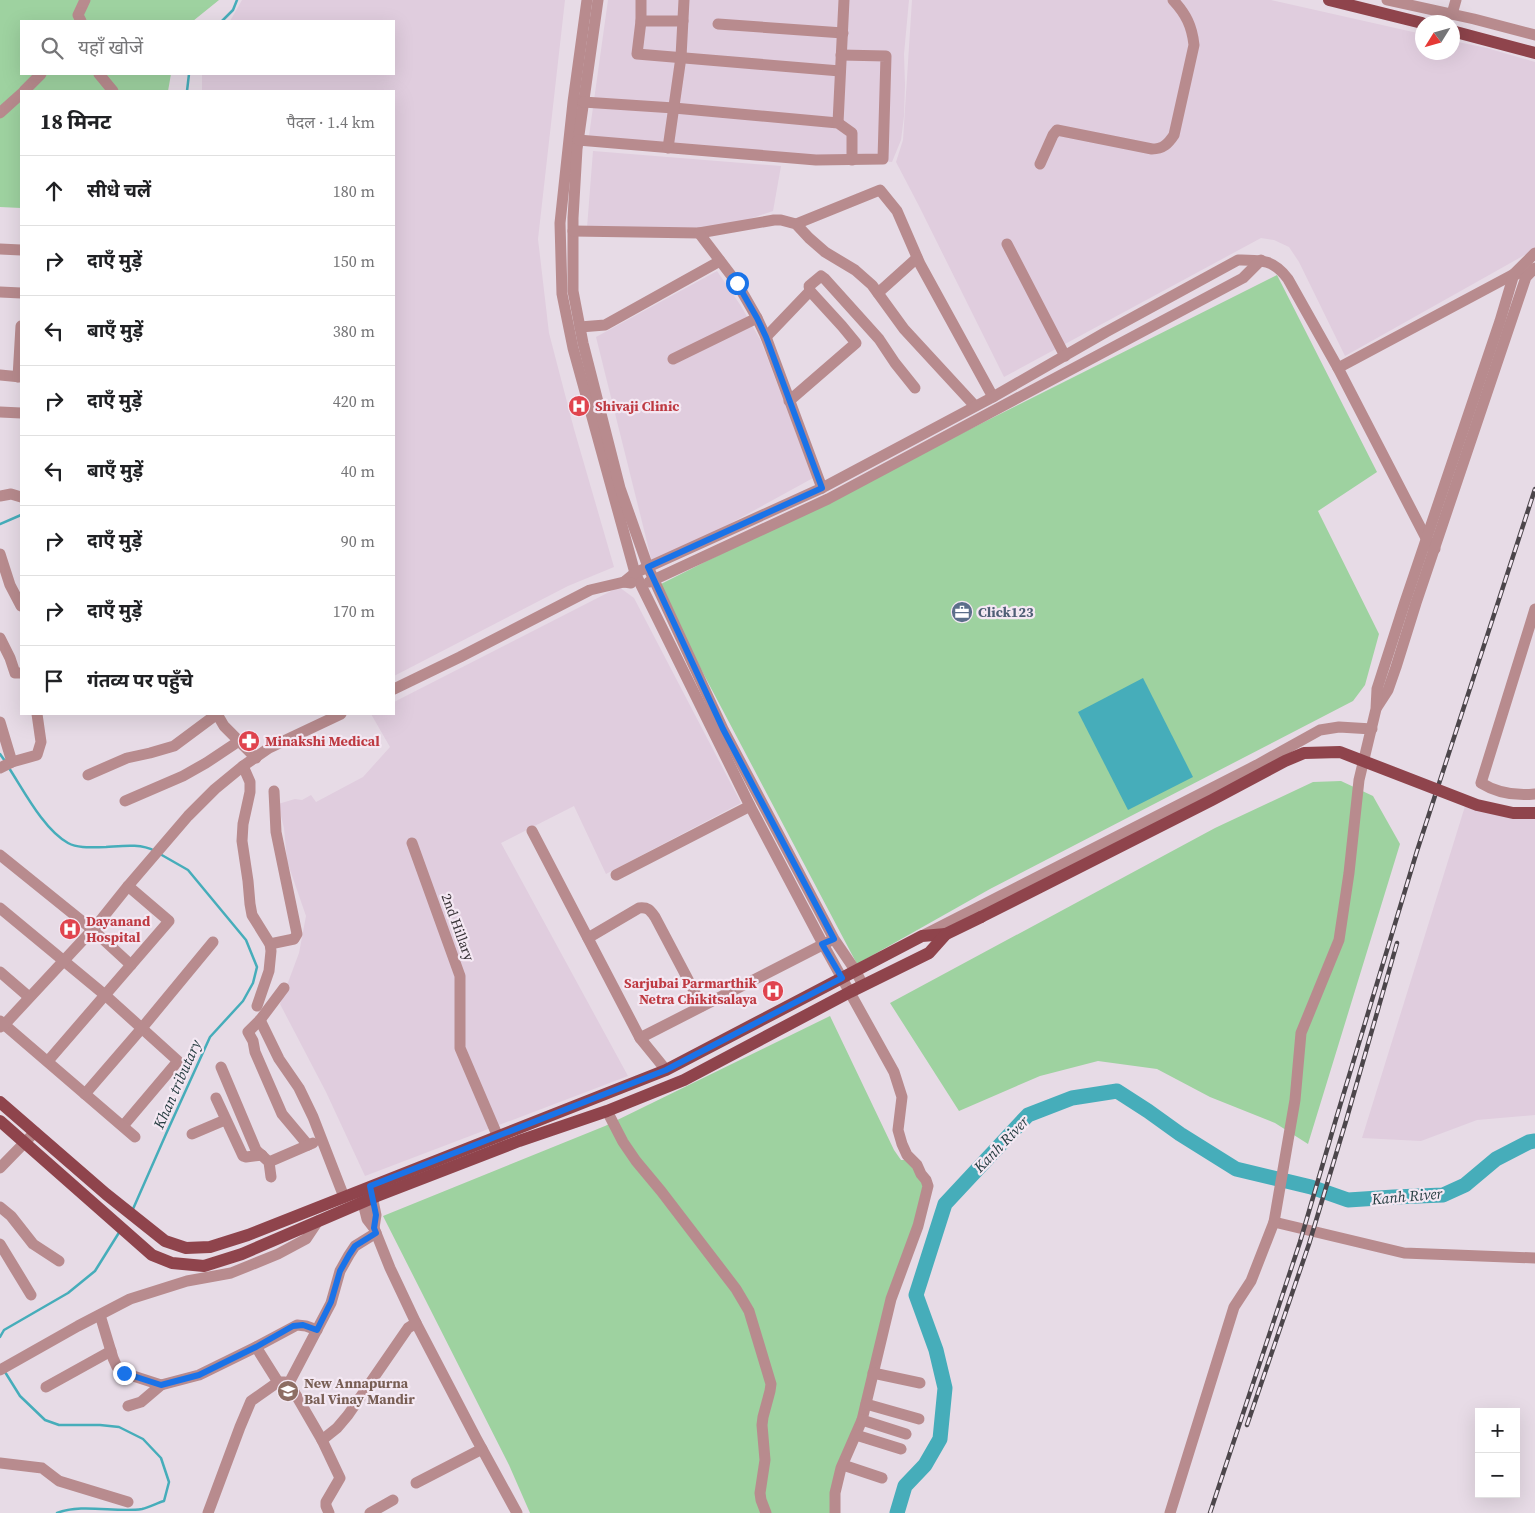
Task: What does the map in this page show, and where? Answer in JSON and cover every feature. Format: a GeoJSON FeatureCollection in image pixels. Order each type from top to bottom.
{"type":"FeatureCollection","features":[{"type":"Feature","properties":{"kind":"main road"},"geometry":{"type":"LineString","coordinates":[[1332,0],[1415,21]]}},
{"type":"Feature","properties":{"kind":"main road"},"geometry":{"type":"LineString","coordinates":[[1460,33],[1535,53]]}},
{"type":"Feature","properties":{"kind":"main road"},"geometry":{"type":"LineString","coordinates":[[0,1120],[152,1255],[172,1263],[204,1266],[242,1254],[318,1221],[366,1194],[498,1137],[666,1070],[922,936],[946,934],[1304,753],[1340,752],[1477,805],[1513,813],[1535,813]]}},
{"type":"Feature","properties":{"kind":"main road"},"geometry":{"type":"LineString","coordinates":[[0,1102],[106,1194],[165,1241],[186,1248],[210,1247],[248,1235],[344,1197],[366,1194],[607,1111],[684,1080],[850,992],[929,953],[946,934]]}},
{"type":"Feature","properties":{"kind":"street"},"geometry":{"type":"LineString","coordinates":[[78,19],[84,0]]}},
{"type":"Feature","properties":{"kind":"street"},"geometry":{"type":"LineString","coordinates":[[587,0],[573,102],[560,223],[580,327],[620,488],[648,567],[723,729],[834,939],[864,986]]}},
{"type":"Feature","properties":{"kind":"street"},"geometry":{"type":"LineString","coordinates":[[598,0],[578,140],[573,231],[562,294],[573,348],[635,573],[750,806],[822,944],[894,1072],[902,1097],[898,1130],[902,1144],[907,1155],[917,1166],[928,1186],[918,1226],[891,1299],[862,1420],[843,1465],[835,1493],[835,1513]]}},
{"type":"Feature","properties":{"kind":"street"},"geometry":{"type":"LineString","coordinates":[[641,0],[641,21],[637,54],[840,71]]}},
{"type":"Feature","properties":{"kind":"street"},"geometry":{"type":"LineString","coordinates":[[668,148],[681,58],[684,0]]}},
{"type":"Feature","properties":{"kind":"street"},"geometry":{"type":"LineString","coordinates":[[838,122],[844,0]]}},
{"type":"Feature","properties":{"kind":"street"},"geometry":{"type":"LineString","coordinates":[[1040,164],[1053,134],[1058,130],[1152,149],[1160,149],[1170,142],[1174,135],[1194,45],[1188,19],[1173,0]]}},
{"type":"Feature","properties":{"kind":"street"},"geometry":{"type":"LineString","coordinates":[[1387,0],[1535,35]]}},
{"type":"Feature","properties":{"kind":"street"},"geometry":{"type":"LineString","coordinates":[[1452,14],[1456,0]]}},
{"type":"Feature","properties":{"kind":"street"},"geometry":{"type":"LineString","coordinates":[[641,21],[683,21]]}},
{"type":"Feature","properties":{"kind":"street"},"geometry":{"type":"LineString","coordinates":[[718,24],[842,33]]}},
{"type":"Feature","properties":{"kind":"street"},"geometry":{"type":"LineString","coordinates":[[578,140],[816,160],[883,159],[886,56],[841,55]]}},
{"type":"Feature","properties":{"kind":"street"},"geometry":{"type":"LineString","coordinates":[[25,90],[40,75]]}},
{"type":"Feature","properties":{"kind":"street"},"geometry":{"type":"LineString","coordinates":[[100,75],[109,89]]}},
{"type":"Feature","properties":{"kind":"street"},"geometry":{"type":"LineString","coordinates":[[0,112],[20,95]]}},
{"type":"Feature","properties":{"kind":"street"},"geometry":{"type":"LineString","coordinates":[[583,102],[838,122],[852,133],[852,160]]}},
{"type":"Feature","properties":{"kind":"street"},"geometry":{"type":"LineString","coordinates":[[796,224],[880,190],[897,211],[917,258],[993,397]]}},
{"type":"Feature","properties":{"kind":"street"},"geometry":{"type":"LineString","coordinates":[[573,231],[699,233],[774,220],[796,224],[825,252],[854,270],[878,293],[904,329],[975,406]]}},
{"type":"Feature","properties":{"kind":"street"},"geometry":{"type":"LineString","coordinates":[[699,233],[737,283],[757,318],[766,337],[822,488]]}},
{"type":"Feature","properties":{"kind":"street"},"geometry":{"type":"LineString","coordinates":[[1007,244],[1064,356]]}},
{"type":"Feature","properties":{"kind":"street"},"geometry":{"type":"LineString","coordinates":[[0,249],[20,250]]}},
{"type":"Feature","properties":{"kind":"street"},"geometry":{"type":"LineString","coordinates":[[1338,368],[1514,274],[1535,253]]}},
{"type":"Feature","properties":{"kind":"street"},"geometry":{"type":"LineString","coordinates":[[878,293],[917,258]]}},
{"type":"Feature","properties":{"kind":"street"},"geometry":{"type":"LineString","coordinates":[[624,582],[635,573],[822,488],[993,397],[1238,260],[1261,260],[1273,263],[1281,269],[1288,279],[1338,368],[1426,540],[1435,549]]}},
{"type":"Feature","properties":{"kind":"street"},"geometry":{"type":"LineString","coordinates":[[395,689],[460,657],[573,597],[590,590],[624,582],[641,585],[828,499],[1243,278],[1261,260]]}},
{"type":"Feature","properties":{"kind":"street"},"geometry":{"type":"LineString","coordinates":[[580,327],[605,325],[720,262]]}},
{"type":"Feature","properties":{"kind":"street"},"geometry":{"type":"LineString","coordinates":[[1376,709],[1388,690],[1526,277],[1535,268]]}},
{"type":"Feature","properties":{"kind":"street"},"geometry":{"type":"LineString","coordinates":[[1514,274],[1526,277]]}},
{"type":"Feature","properties":{"kind":"street"},"geometry":{"type":"LineString","coordinates":[[1170,1513],[1234,1307],[1251,1281],[1274,1222],[1295,1100],[1301,1033],[1339,940],[1349,873],[1359,780],[1376,709],[1377,689],[1514,274]]}},
{"type":"Feature","properties":{"kind":"street"},"geometry":{"type":"LineString","coordinates":[[790,401],[856,343],[810,291],[810,284],[821,276],[879,339],[894,363],[915,388]]}},
{"type":"Feature","properties":{"kind":"street"},"geometry":{"type":"LineString","coordinates":[[766,337],[810,291]]}},
{"type":"Feature","properties":{"kind":"street"},"geometry":{"type":"LineString","coordinates":[[0,292],[20,293]]}},
{"type":"Feature","properties":{"kind":"street"},"geometry":{"type":"LineString","coordinates":[[673,359],[757,318]]}},
{"type":"Feature","properties":{"kind":"street"},"geometry":{"type":"LineString","coordinates":[[0,375],[19,377],[20,352]]}},
{"type":"Feature","properties":{"kind":"street"},"geometry":{"type":"LineString","coordinates":[[0,412],[20,413]]}},
{"type":"Feature","properties":{"kind":"street"},"geometry":{"type":"LineString","coordinates":[[0,496],[11,494],[20,497]]}},
{"type":"Feature","properties":{"kind":"street"},"geometry":{"type":"LineString","coordinates":[[0,554],[3,575],[20,604]]}},
{"type":"Feature","properties":{"kind":"street"},"geometry":{"type":"LineString","coordinates":[[1535,609],[1481,783],[1490,789],[1507,794],[1535,794]]}},
{"type":"Feature","properties":{"kind":"street"},"geometry":{"type":"LineString","coordinates":[[0,638],[15,673],[20,673]]}},
{"type":"Feature","properties":{"kind":"street"},"geometry":{"type":"LineString","coordinates":[[0,722],[7,765],[37,755],[41,742],[37,715]]}},
{"type":"Feature","properties":{"kind":"street"},"geometry":{"type":"LineString","coordinates":[[88,775],[127,758],[174,746],[216,715]]}},
{"type":"Feature","properties":{"kind":"street"},"geometry":{"type":"LineString","coordinates":[[218,715],[224,726],[256,758]]}},
{"type":"Feature","properties":{"kind":"street"},"geometry":{"type":"LineString","coordinates":[[0,1038],[1,1024],[93,930],[150,860],[215,789],[268,748],[339,715]]}},
{"type":"Feature","properties":{"kind":"street"},"geometry":{"type":"LineString","coordinates":[[922,936],[1258,765],[1320,730],[1339,727],[1372,729]]}},
{"type":"Feature","properties":{"kind":"street"},"geometry":{"type":"LineString","coordinates":[[125,801],[183,776],[240,741]]}},
{"type":"Feature","properties":{"kind":"street"},"geometry":{"type":"LineString","coordinates":[[243,766],[250,782],[242,841],[250,904],[252,915],[270,944],[272,957],[257,1006]]}},
{"type":"Feature","properties":{"kind":"street"},"geometry":{"type":"LineString","coordinates":[[270,944],[292,940],[296,938],[297,934],[276,832],[274,791]]}},
{"type":"Feature","properties":{"kind":"street"},"geometry":{"type":"LineString","coordinates":[[616,875],[750,806]]}},
{"type":"Feature","properties":{"kind":"street"},"geometry":{"type":"LineString","coordinates":[[532,831],[640,1038],[666,1070]]}},
{"type":"Feature","properties":{"kind":"street","name":"2nd Hillary"},"geometry":{"type":"LineString","coordinates":[[412,844],[460,976],[460,1048],[498,1137]]}},
{"type":"Feature","properties":{"kind":"street"},"geometry":{"type":"LineString","coordinates":[[0,855],[93,930],[131,965]]}},
{"type":"Feature","properties":{"kind":"street"},"geometry":{"type":"LineString","coordinates":[[48,1061],[169,922],[128,886]]}},
{"type":"Feature","properties":{"kind":"street"},"geometry":{"type":"LineString","coordinates":[[588,938],[639,908],[646,907],[655,917],[702,1006]]}},
{"type":"Feature","properties":{"kind":"street"},"geometry":{"type":"LineString","coordinates":[[0,908],[105,995],[178,1061],[123,1126]]}},
{"type":"Feature","properties":{"kind":"street"},"geometry":{"type":"LineString","coordinates":[[640,1038],[834,939]]}},
{"type":"Feature","properties":{"kind":"street"},"geometry":{"type":"LineString","coordinates":[[85,1094],[213,942]]}},
{"type":"Feature","properties":{"kind":"street"},"geometry":{"type":"LineString","coordinates":[[0,972],[29,997]]}},
{"type":"Feature","properties":{"kind":"street"},"geometry":{"type":"LineString","coordinates":[[284,988],[260,1020],[248,1032],[282,1114],[308,1145]]}},
{"type":"Feature","properties":{"kind":"street"},"geometry":{"type":"LineString","coordinates":[[260,1020],[279,1059],[300,1088],[344,1197]]}},
{"type":"Feature","properties":{"kind":"street"},"geometry":{"type":"LineString","coordinates":[[1,1024],[48,1061],[135,1137]]}},
{"type":"Feature","properties":{"kind":"street"},"geometry":{"type":"LineString","coordinates":[[221,1067],[256,1150],[265,1159],[271,1176]]}},
{"type":"Feature","properties":{"kind":"street"},"geometry":{"type":"LineString","coordinates":[[216,1098],[243,1156],[265,1159],[321,1140]]}},
{"type":"Feature","properties":{"kind":"street"},"geometry":{"type":"LineString","coordinates":[[607,1111],[623,1142],[736,1289],[749,1311],[771,1388],[762,1425],[765,1460],[760,1493],[766,1513]]}},
{"type":"Feature","properties":{"kind":"street"},"geometry":{"type":"LineString","coordinates":[[192,1134],[225,1120]]}},
{"type":"Feature","properties":{"kind":"street"},"geometry":{"type":"LineString","coordinates":[[0,1168],[35,1132]]}},
{"type":"Feature","properties":{"kind":"street"},"geometry":{"type":"LineString","coordinates":[[366,1194],[376,1215],[375,1231],[416,1323],[517,1513]]}},
{"type":"Feature","properties":{"kind":"street"},"geometry":{"type":"LineString","coordinates":[[0,1206],[33,1244],[58,1261]]}},
{"type":"Feature","properties":{"kind":"street"},"geometry":{"type":"LineString","coordinates":[[0,1370],[130,1299],[187,1281],[231,1273],[278,1254],[306,1239],[318,1221]]}},
{"type":"Feature","properties":{"kind":"street"},"geometry":{"type":"LineString","coordinates":[[1274,1222],[1404,1253],[1535,1258]]}},
{"type":"Feature","properties":{"kind":"street"},"geometry":{"type":"LineString","coordinates":[[208,1513],[251,1401],[284,1382],[317,1330],[331,1302],[340,1271],[349,1255],[355,1246],[375,1231]]}},
{"type":"Feature","properties":{"kind":"street"},"geometry":{"type":"LineString","coordinates":[[0,1245],[31,1295]]}},
{"type":"Feature","properties":{"kind":"street"},"geometry":{"type":"LineString","coordinates":[[100,1315],[118,1367],[124,1373],[161,1385]]}},
{"type":"Feature","properties":{"kind":"street"},"geometry":{"type":"LineString","coordinates":[[322,1440],[337,1428],[348,1415],[408,1328],[416,1323]]}},
{"type":"Feature","properties":{"kind":"street"},"geometry":{"type":"LineString","coordinates":[[128,1406],[141,1402],[161,1385],[199,1375],[297,1325],[317,1330]]}},
{"type":"Feature","properties":{"kind":"street"},"geometry":{"type":"LineString","coordinates":[[256,1347],[284,1382],[322,1440],[340,1478],[326,1502],[330,1513]]}},
{"type":"Feature","properties":{"kind":"street"},"geometry":{"type":"LineString","coordinates":[[46,1387],[111,1351]]}},
{"type":"Feature","properties":{"kind":"street"},"geometry":{"type":"LineString","coordinates":[[873,1373],[920,1383]]}},
{"type":"Feature","properties":{"kind":"street"},"geometry":{"type":"LineString","coordinates":[[866,1404],[919,1419]]}},
{"type":"Feature","properties":{"kind":"street"},"geometry":{"type":"LineString","coordinates":[[862,1420],[906,1434]]}},
{"type":"Feature","properties":{"kind":"street"},"geometry":{"type":"LineString","coordinates":[[856,1435],[901,1449]]}},
{"type":"Feature","properties":{"kind":"street"},"geometry":{"type":"LineString","coordinates":[[416,1483],[482,1448]]}},
{"type":"Feature","properties":{"kind":"street"},"geometry":{"type":"LineString","coordinates":[[0,1463],[42,1468],[59,1481],[128,1502]]}},
{"type":"Feature","properties":{"kind":"street"},"geometry":{"type":"LineString","coordinates":[[843,1465],[882,1478]]}},
{"type":"Feature","properties":{"kind":"street"},"geometry":{"type":"LineString","coordinates":[[370,1513],[393,1500]]}},
{"type":"Feature","properties":{"kind":"shaded area"},"geometry":{"type":"Polygon","coordinates":[[[242,0],[565,0],[538,239],[549,333],[574,429],[614,567],[568,586],[395,675],[395,90],[202,90],[202,75],[395,75],[395,20],[231,20],[242,0]]]}},
{"type":"Feature","properties":{"kind":"shaded area"},"geometry":{"type":"Polygon","coordinates":[[[608,0],[909,0],[904,54],[904,116],[901,140],[892,162],[589,136],[608,0]]]}},
{"type":"Feature","properties":{"kind":"shaded area"},"geometry":{"type":"Polygon","coordinates":[[[912,0],[1271,0],[1415,32],[1415,60],[1460,60],[1460,42],[1535,62],[1535,248],[1345,356],[1299,262],[1289,247],[1274,240],[1261,238],[1004,377],[896,162],[903,140],[912,0]]]}},
{"type":"Feature","properties":{"kind":"shaded area"},"geometry":{"type":"Polygon","coordinates":[[[593,151],[781,166],[773,211],[706,234],[587,228],[593,151]]]}},
{"type":"Feature","properties":{"kind":"shaded area"},"geometry":{"type":"Polygon","coordinates":[[[717,271],[741,306],[761,341],[813,478],[653,566],[596,337],[717,271]]]}},
{"type":"Feature","properties":{"kind":"shaded area"},"geometry":{"type":"Polygon","coordinates":[[[619,587],[634,598],[741,803],[606,874],[574,806],[501,843],[628,1076],[365,1176],[326,1092],[280,1004],[299,953],[306,916],[287,861],[284,828],[278,804],[295,799],[302,800],[311,795],[316,802],[363,777],[390,747],[372,715],[395,715],[395,701],[619,587]]]}},
{"type":"Feature","properties":{"kind":"shaded area"},"geometry":{"type":"Polygon","coordinates":[[[1466,803],[1535,818],[1535,1115],[1477,1120],[1421,1141],[1362,1138],[1466,803]]]}},
{"type":"Feature","properties":{"kind":"green space"},"geometry":{"type":"Polygon","coordinates":[[[0,0],[219,0],[194,20],[20,20],[20,75],[171,75],[168,90],[20,90],[20,208],[0,207],[0,0]]]}},
{"type":"Feature","properties":{"kind":"green space"},"geometry":{"type":"Polygon","coordinates":[[[1277,275],[1377,472],[1318,511],[1379,634],[1365,685],[1353,701],[990,889],[857,964],[657,586],[1277,275]]]}},
{"type":"Feature","properties":{"kind":"green space"},"geometry":{"type":"Polygon","coordinates":[[[1341,781],[1373,796],[1400,844],[1308,1144],[1275,1123],[1210,1097],[1157,1069],[1098,1061],[1040,1076],[959,1111],[890,1003],[1215,828],[1313,782],[1341,781]]]}},
{"type":"Feature","properties":{"kind":"green space"},"geometry":{"type":"Polygon","coordinates":[[[830,1016],[894,1150],[901,1160],[909,1160],[929,1187],[838,1480],[839,1513],[530,1513],[509,1465],[383,1216],[605,1126],[830,1016]]]}},
{"type":"Feature","properties":{"kind":"water"},"geometry":{"type":"Polygon","coordinates":[[[1143,678],[1193,777],[1128,810],[1078,712],[1143,678]]]}},
{"type":"Feature","properties":{"kind":"waterway","name":"Khan tributary"},"geometry":{"type":"LineString","coordinates":[[223,20],[233,10],[237,0]]}},
{"type":"Feature","properties":{"kind":"waterway","name":"Khan tributary"},"geometry":{"type":"LineString","coordinates":[[187,90],[189,75]]}},
{"type":"Feature","properties":{"kind":"waterway","name":"Khan tributary"},"geometry":{"type":"LineString","coordinates":[[0,524],[20,515]]}},
{"type":"Feature","properties":{"kind":"waterway","name":"Khan tributary"},"geometry":{"type":"LineString","coordinates":[[0,754],[5,761]]}},
{"type":"Feature","properties":{"kind":"waterway","name":"Khan tributary"},"geometry":{"type":"LineString","coordinates":[[9,768],[43,820],[59,837],[68,843],[87,847],[137,846],[155,851]]}},
{"type":"Feature","properties":{"kind":"waterway","name":"Khan tributary"},"geometry":{"type":"LineString","coordinates":[[133,1209],[210,1037],[243,1001],[253,983],[257,967],[246,940],[188,870],[160,854]]}},
{"type":"Feature","properties":{"kind":"waterway","name":"Kanh River"},"geometry":{"type":"LineString","coordinates":[[897,1513],[905,1486],[925,1465],[940,1439],[945,1388],[936,1350],[916,1295],[945,1204],[1028,1115],[1072,1098],[1117,1091],[1236,1169],[1311,1187],[1348,1200],[1443,1195],[1465,1185],[1496,1159],[1529,1142],[1535,1141]]}},
{"type":"Feature","properties":{"kind":"waterway","name":"Khan tributary"},"geometry":{"type":"LineString","coordinates":[[0,1337],[4,1330],[68,1293],[95,1271],[120,1231]]}},
{"type":"Feature","properties":{"kind":"waterway","name":"Khan tributary"},"geometry":{"type":"LineString","coordinates":[[5,1372],[20,1396],[45,1420],[59,1425],[119,1427],[143,1439],[161,1458],[169,1482],[164,1501],[142,1509],[88,1508],[57,1513]]}},
{"type":"Feature","properties":{"kind":"railway"},"geometry":{"type":"LineString","coordinates":[[1210,1513],[1300,1242],[1417,851],[1535,489]]}},
{"type":"Feature","properties":{"kind":"railway"},"geometry":{"type":"LineString","coordinates":[[1247,1425],[1309,1244],[1397,943]]}},
{"type":"Feature","properties":{"kind":"place","name":"Shivaji Clinic"},"geometry":{"type":"Point","coordinates":[579,406]}},
{"type":"Feature","properties":{"kind":"place","name":"Click123"},"geometry":{"type":"Point","coordinates":[962,612]}},
{"type":"Feature","properties":{"kind":"place","name":"Minakshi Medical"},"geometry":{"type":"Point","coordinates":[249,741]}},
{"type":"Feature","properties":{"kind":"place","name":"Dayanand Hospital"},"geometry":{"type":"Point","coordinates":[70,929]}},
{"type":"Feature","properties":{"kind":"place","name":"Sarjubai Parmarthik Netra Chikitsalaya"},"geometry":{"type":"Point","coordinates":[773,991]}},
{"type":"Feature","properties":{"kind":"place","name":"New Annapurna Bal Vinay Mandir"},"geometry":{"type":"Point","coordinates":[288,1391]}},
{"type":"Feature","properties":{"kind":"route"},"geometry":{"type":"LineString","coordinates":[[124,1373],[161,1385],[199,1375],[256,1347],[293,1326],[303,1325],[317,1330],[331,1302],[340,1271],[349,1255],[355,1246],[376,1233],[374,1228],[376,1215],[370,1186],[472,1148],[666,1070],[842,978],[822,944],[834,939],[723,729],[648,567],[822,488],[766,337],[737,283]]}}]}
